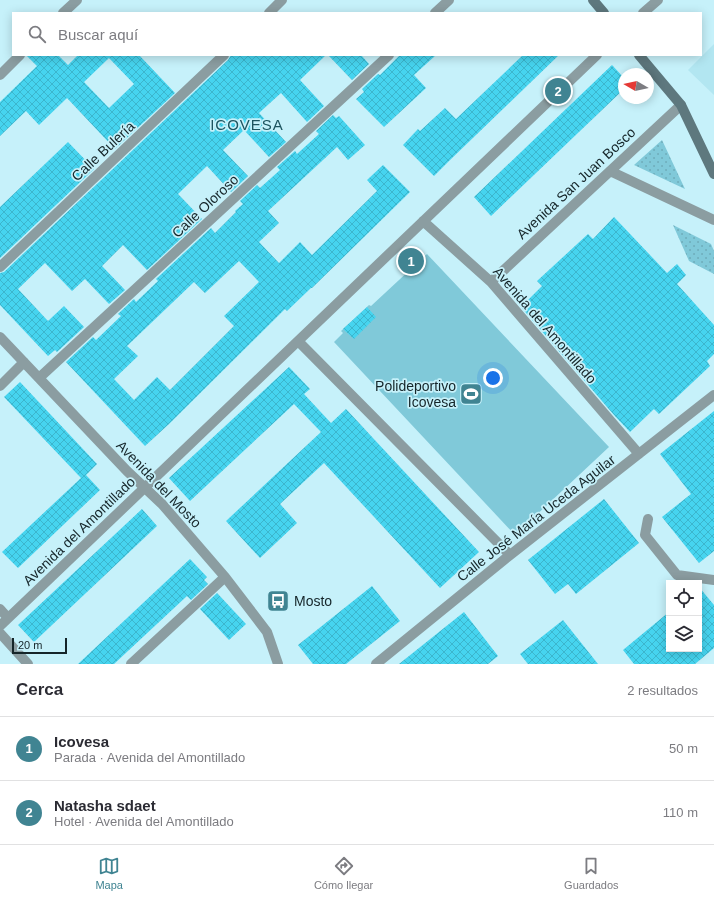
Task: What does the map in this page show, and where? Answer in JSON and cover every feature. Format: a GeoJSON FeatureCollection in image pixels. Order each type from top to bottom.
{"type":"FeatureCollection","features":[{"type":"Feature","properties":{"kind":"main road"},"geometry":{"type":"LineString","coordinates":[[593,0],[603,12]]}},
{"type":"Feature","properties":{"kind":"main road"},"geometry":{"type":"LineString","coordinates":[[640,56],[681,105],[714,174]]}},
{"type":"Feature","properties":{"kind":"street"},"geometry":{"type":"LineString","coordinates":[[64,12],[77,0]]}},
{"type":"Feature","properties":{"kind":"street"},"geometry":{"type":"LineString","coordinates":[[270,12],[282,0]]}},
{"type":"Feature","properties":{"kind":"street"},"geometry":{"type":"LineString","coordinates":[[436,12],[449,0]]}},
{"type":"Feature","properties":{"kind":"street"},"geometry":{"type":"LineString","coordinates":[[644,12],[658,0]]}},
{"type":"Feature","properties":{"kind":"street"},"geometry":{"type":"LineString","coordinates":[[0,75],[19,56]]}},
{"type":"Feature","properties":{"kind":"street","name":"Calle Bulería"},"geometry":{"type":"LineString","coordinates":[[0,268],[223,56]]}},
{"type":"Feature","properties":{"kind":"street","name":"Calle Oloroso"},"geometry":{"type":"LineString","coordinates":[[39,378],[388,56]]}},
{"type":"Feature","properties":{"kind":"street","name":"Avenida del Amontillado"},"geometry":{"type":"LineString","coordinates":[[0,626],[596,56]]}},
{"type":"Feature","properties":{"kind":"street","name":"Avenida San Juan Bosco"},"geometry":{"type":"LineString","coordinates":[[491,282],[681,105]]}},
{"type":"Feature","properties":{"kind":"street"},"geometry":{"type":"LineString","coordinates":[[610,171],[714,220]]}},
{"type":"Feature","properties":{"kind":"street","name":"Avenida del Amontillado"},"geometry":{"type":"LineString","coordinates":[[423,221],[491,282],[639,454]]}},
{"type":"Feature","properties":{"kind":"street","name":"Avenida del Mosto"},"geometry":{"type":"LineString","coordinates":[[0,337],[144,488],[162,504],[226,577],[267,632],[278,664]]}},
{"type":"Feature","properties":{"kind":"street"},"geometry":{"type":"LineString","coordinates":[[298,341],[510,555]]}},
{"type":"Feature","properties":{"kind":"street"},"geometry":{"type":"LineString","coordinates":[[0,386],[24,362]]}},
{"type":"Feature","properties":{"kind":"street","name":"Calle José María Uceda Aguilar"},"geometry":{"type":"LineString","coordinates":[[376,664],[510,555],[714,395]]}},
{"type":"Feature","properties":{"kind":"street"},"geometry":{"type":"LineString","coordinates":[[648,519],[645,535],[677,575],[714,580]]}},
{"type":"Feature","properties":{"kind":"street"},"geometry":{"type":"LineString","coordinates":[[132,664],[226,577]]}},
{"type":"Feature","properties":{"kind":"street"},"geometry":{"type":"LineString","coordinates":[[0,609],[8,618]]}},
{"type":"Feature","properties":{"kind":"street"},"geometry":{"type":"LineString","coordinates":[[0,633],[28,664]]}},
{"type":"Feature","properties":{"kind":"shaded area"},"geometry":{"type":"Polygon","coordinates":[[[714,44],[714,95],[688,70],[714,44]]]}},
{"type":"Feature","properties":{"kind":"shaded area"},"geometry":{"type":"Polygon","coordinates":[[[662,140],[685,189],[634,165],[662,140]]]}},
{"type":"Feature","properties":{"kind":"shaded area"},"geometry":{"type":"Polygon","coordinates":[[[673,225],[711,244],[714,251],[714,274],[689,261],[673,225]]]}},
{"type":"Feature","properties":{"kind":"shaded area","name":"Polideportivo Icovesa"},"geometry":{"type":"Polygon","coordinates":[[[427,254],[609,447],[515,535],[334,342],[343,333],[341,331],[369,305],[371,306],[427,254]]]}},
{"type":"Feature","properties":{"kind":"building"},"geometry":{"type":"Polygon","coordinates":[[[27,56],[59,56],[68,65],[77,56],[140,56],[175,93],[115,149],[67,98],[39,125],[26,111],[0,136],[0,102],[37,66],[27,56]],[[109,58],[84,82],[109,108],[134,84],[109,58]]]}},
{"type":"Feature","properties":{"kind":"building"},"geometry":{"type":"Polygon","coordinates":[[[230,56],[325,56],[300,80],[324,106],[307,122],[281,93],[259,113],[286,142],[269,157],[244,130],[223,150],[248,176],[231,192],[207,166],[178,194],[202,219],[147,270],[123,245],[102,266],[125,290],[109,304],[85,279],[72,291],[45,263],[18,289],[48,321],[64,306],[84,327],[57,352],[55,350],[48,356],[0,305],[0,273],[4,272],[228,60],[230,56]]]}},
{"type":"Feature","properties":{"kind":"building"},"geometry":{"type":"Polygon","coordinates":[[[329,56],[362,56],[369,64],[352,80],[329,56]]]}},
{"type":"Feature","properties":{"kind":"building"},"geometry":{"type":"Polygon","coordinates":[[[399,56],[435,56],[414,75],[426,88],[384,127],[356,99],[364,92],[362,89],[378,74],[380,75],[399,56]]]}},
{"type":"Feature","properties":{"kind":"building"},"geometry":{"type":"Polygon","coordinates":[[[522,56],[558,56],[434,176],[403,145],[418,129],[420,131],[445,108],[456,119],[522,56]]]}},
{"type":"Feature","properties":{"kind":"building"},"geometry":{"type":"Polygon","coordinates":[[[612,65],[618,72],[618,95],[491,216],[474,197],[612,65]]]}},
{"type":"Feature","properties":{"kind":"building"},"geometry":{"type":"Polygon","coordinates":[[[333,115],[336,118],[339,116],[365,145],[348,160],[337,147],[268,211],[279,223],[259,242],[279,263],[300,242],[312,255],[377,191],[367,180],[383,165],[410,192],[312,288],[287,311],[285,309],[145,446],[66,362],[93,337],[96,340],[121,316],[118,314],[134,299],[136,302],[158,281],[156,279],[211,228],[215,233],[243,204],[240,201],[257,185],[260,188],[280,170],[277,167],[295,151],[297,154],[319,134],[316,131],[333,115]],[[239,261],[205,293],[194,282],[127,346],[138,356],[114,379],[134,400],[157,377],[170,390],[234,326],[224,316],[259,282],[239,261]]]}},
{"type":"Feature","properties":{"kind":"building"},"geometry":{"type":"Polygon","coordinates":[[[68,142],[94,169],[0,258],[0,207],[68,142]]]}},
{"type":"Feature","properties":{"kind":"building"},"geometry":{"type":"Polygon","coordinates":[[[614,217],[667,273],[677,264],[686,275],[677,284],[714,325],[714,354],[707,361],[710,366],[659,414],[654,409],[630,432],[521,307],[542,286],[537,281],[588,234],[593,239],[614,217]]]}},
{"type":"Feature","properties":{"kind":"building"},"geometry":{"type":"Polygon","coordinates":[[[367,307],[376,317],[354,339],[343,329],[367,307]]]}},
{"type":"Feature","properties":{"kind":"building"},"geometry":{"type":"Polygon","coordinates":[[[289,367],[310,389],[304,394],[331,423],[346,409],[479,552],[440,588],[324,463],[280,504],[297,523],[260,558],[226,521],[321,432],[294,404],[190,501],[169,478],[289,367]]]}},
{"type":"Feature","properties":{"kind":"building"},"geometry":{"type":"Polygon","coordinates":[[[20,382],[97,464],[86,475],[100,490],[18,568],[2,552],[81,478],[4,397],[20,382]]]}},
{"type":"Feature","properties":{"kind":"building"},"geometry":{"type":"Polygon","coordinates":[[[714,411],[714,551],[699,563],[662,517],[691,494],[660,454],[714,411]]]}},
{"type":"Feature","properties":{"kind":"building"},"geometry":{"type":"Polygon","coordinates":[[[604,499],[639,543],[576,594],[568,584],[555,594],[528,560],[604,499]]]}},
{"type":"Feature","properties":{"kind":"building"},"geometry":{"type":"Polygon","coordinates":[[[142,509],[157,526],[34,642],[18,625],[142,509]]]}},
{"type":"Feature","properties":{"kind":"building"},"geometry":{"type":"Polygon","coordinates":[[[190,559],[207,577],[204,580],[208,584],[191,600],[187,596],[114,664],[78,664],[190,559]]]}},
{"type":"Feature","properties":{"kind":"building"},"geometry":{"type":"Polygon","coordinates":[[[372,586],[400,621],[346,664],[313,664],[298,645],[372,586]]]}},
{"type":"Feature","properties":{"kind":"building"},"geometry":{"type":"Polygon","coordinates":[[[702,591],[714,605],[714,648],[695,664],[634,664],[623,650],[666,614],[666,652],[702,652],[702,591]]]}},
{"type":"Feature","properties":{"kind":"building"},"geometry":{"type":"Polygon","coordinates":[[[217,593],[246,624],[229,640],[200,609],[217,593]]]}},
{"type":"Feature","properties":{"kind":"building"},"geometry":{"type":"Polygon","coordinates":[[[464,612],[498,656],[488,664],[399,664],[464,612]]]}},
{"type":"Feature","properties":{"kind":"building"},"geometry":{"type":"Polygon","coordinates":[[[563,620],[598,664],[528,664],[520,654],[563,620]]]}},
{"type":"Feature","properties":{"kind":"place","name":"Natasha sdaet"},"geometry":{"type":"Point","coordinates":[558,91]}},
{"type":"Feature","properties":{"kind":"place","name":"Icovesa"},"geometry":{"type":"Point","coordinates":[411,261]}},
{"type":"Feature","properties":{"kind":"place","name":"Polideportivo Icovesa"},"geometry":{"type":"Point","coordinates":[471,394]}},
{"type":"Feature","properties":{"kind":"place","name":"Mosto"},"geometry":{"type":"Point","coordinates":[278,601]}},
{"type":"Feature","properties":{"kind":"district","name":"ICOVESA"},"geometry":{"type":"Point","coordinates":[247,124]}}]}
